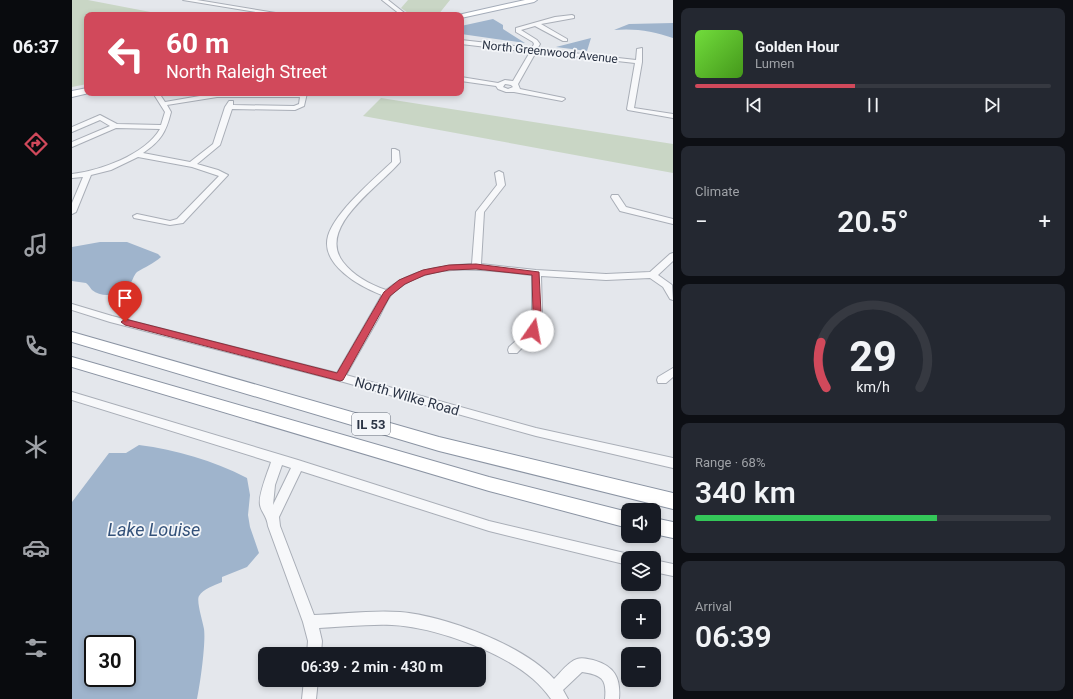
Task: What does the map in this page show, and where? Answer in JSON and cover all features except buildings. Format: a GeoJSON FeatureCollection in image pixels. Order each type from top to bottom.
{"type":"FeatureCollection","features":[{"type":"Feature","properties":{"kind":"highway","name":"IL 53"},"geometry":{"type":"LineString","coordinates":[[72,338],[439,444],[673,500]]}},
{"type":"Feature","properties":{"kind":"highway","name":"IL 53"},"geometry":{"type":"LineString","coordinates":[[72,362],[489,484],[621,518]]}},
{"type":"Feature","properties":{"kind":"highway"},"geometry":{"type":"LineString","coordinates":[[661,527],[673,530]]}},
{"type":"Feature","properties":{"kind":"main road"},"geometry":{"type":"LineString","coordinates":[[464,15],[534,0]]}},
{"type":"Feature","properties":{"kind":"main road"},"geometry":{"type":"LineString","coordinates":[[72,94],[84,92]]}},
{"type":"Feature","properties":{"kind":"street"},"geometry":{"type":"LineString","coordinates":[[186,0],[265,12]]}},
{"type":"Feature","properties":{"kind":"street"},"geometry":{"type":"LineString","coordinates":[[385,0],[400,12]]}},
{"type":"Feature","properties":{"kind":"street"},"geometry":{"type":"LineString","coordinates":[[515,87],[536,44],[535,41],[518,31],[518,29],[572,17]]}},
{"type":"Feature","properties":{"kind":"street"},"geometry":{"type":"LineString","coordinates":[[536,24],[565,40]]}},
{"type":"Feature","properties":{"kind":"street","name":"North Greenwood Avenue"},"geometry":{"type":"LineString","coordinates":[[464,42],[638,62]]}},
{"type":"Feature","properties":{"kind":"street"},"geometry":{"type":"LineString","coordinates":[[640,49],[630,109],[673,116]]}},
{"type":"Feature","properties":{"kind":"street"},"geometry":{"type":"LineString","coordinates":[[464,79],[499,85],[500,88],[505,90],[515,87],[562,99]]}},
{"type":"Feature","properties":{"kind":"street"},"geometry":{"type":"LineString","coordinates":[[72,176],[110,167],[144,148],[162,132],[168,112],[158,96]]}},
{"type":"Feature","properties":{"kind":"street"},"geometry":{"type":"LineString","coordinates":[[163,104],[207,96]]}},
{"type":"Feature","properties":{"kind":"street"},"geometry":{"type":"LineString","coordinates":[[192,165],[216,146],[228,107],[234,96]]}},
{"type":"Feature","properties":{"kind":"street"},"geometry":{"type":"LineString","coordinates":[[228,107],[295,108],[302,105],[304,96]]}},
{"type":"Feature","properties":{"kind":"street"},"geometry":{"type":"LineString","coordinates":[[72,130],[100,117],[116,126]]}},
{"type":"Feature","properties":{"kind":"street"},"geometry":{"type":"LineString","coordinates":[[72,145],[106,129],[116,126],[163,127]]}},
{"type":"Feature","properties":{"kind":"street"},"geometry":{"type":"LineString","coordinates":[[387,294],[357,280],[340,264],[333,253],[331,236],[341,219],[396,162],[395,151]]}},
{"type":"Feature","properties":{"kind":"street"},"geometry":{"type":"LineString","coordinates":[[135,154],[192,165],[217,171],[224,175],[180,221],[170,223],[137,216]]}},
{"type":"Feature","properties":{"kind":"street"},"geometry":{"type":"LineString","coordinates":[[72,212],[76,195],[89,172]]}},
{"type":"Feature","properties":{"kind":"street"},"geometry":{"type":"LineString","coordinates":[[476,266],[480,212],[501,185],[499,172]]}},
{"type":"Feature","properties":{"kind":"street"},"geometry":{"type":"LineString","coordinates":[[615,197],[623,208],[673,222]]}},
{"type":"Feature","properties":{"kind":"street"},"geometry":{"type":"LineString","coordinates":[[652,275],[673,256]]}},
{"type":"Feature","properties":{"kind":"street"},"geometry":{"type":"LineString","coordinates":[[340,377],[387,294],[402,282],[423,273],[449,268],[476,266],[536,273],[606,277],[652,275],[667,285],[673,297]]}},
{"type":"Feature","properties":{"kind":"street"},"geometry":{"type":"LineString","coordinates":[[513,350],[533,331],[537,313],[536,273]]}},
{"type":"Feature","properties":{"kind":"street","name":"North Wilke Road"},"geometry":{"type":"LineString","coordinates":[[72,307],[340,377],[536,432],[673,463]]}},
{"type":"Feature","properties":{"kind":"street"},"geometry":{"type":"LineString","coordinates":[[662,380],[673,372]]}},
{"type":"Feature","properties":{"kind":"street"},"geometry":{"type":"LineString","coordinates":[[72,396],[298,465],[489,526],[621,557]]}},
{"type":"Feature","properties":{"kind":"street"},"geometry":{"type":"LineString","coordinates":[[278,459],[268,485],[266,505],[273,517],[274,526],[310,622],[315,641],[315,647]]}},
{"type":"Feature","properties":{"kind":"street"},"geometry":{"type":"LineString","coordinates":[[273,517],[298,465]]}},
{"type":"Feature","properties":{"kind":"street"},"geometry":{"type":"LineString","coordinates":[[661,567],[673,570]]}},
{"type":"Feature","properties":{"kind":"street"},"geometry":{"type":"LineString","coordinates":[[310,622],[401,619],[422,623],[456,632],[481,641],[535,671],[557,695],[580,665],[601,670],[609,677],[613,686],[612,699]]}},
{"type":"Feature","properties":{"kind":"street"},"geometry":{"type":"LineString","coordinates":[[309,699],[310,687]]}},
{"type":"Feature","properties":{"kind":"green space"},"geometry":{"type":"Polygon","coordinates":[[[72,0],[88,0],[150,12],[84,12],[84,85],[72,87],[72,0]]]}},
{"type":"Feature","properties":{"kind":"green space"},"geometry":{"type":"Polygon","coordinates":[[[408,0],[450,0],[440,12],[407,12],[401,8],[408,0]]]}},
{"type":"Feature","properties":{"kind":"green space"},"geometry":{"type":"Polygon","coordinates":[[[381,98],[673,144],[673,173],[363,116],[381,98]]]}},
{"type":"Feature","properties":{"kind":"water"},"geometry":{"type":"Polygon","coordinates":[[[493,19],[503,25],[503,29],[525,43],[464,34],[464,25],[493,19]]]}},
{"type":"Feature","properties":{"kind":"water"},"geometry":{"type":"Polygon","coordinates":[[[673,23],[673,38],[644,31],[629,29],[614,30],[629,24],[673,23]]]}},
{"type":"Feature","properties":{"kind":"water"},"geometry":{"type":"Polygon","coordinates":[[[591,38],[587,51],[556,47],[591,38]]]}},
{"type":"Feature","properties":{"kind":"water"},"geometry":{"type":"Polygon","coordinates":[[[100,242],[127,242],[158,254],[161,257],[137,272],[126,288],[121,291],[112,295],[96,293],[86,283],[72,281],[72,247],[100,242]]]}},
{"type":"Feature","properties":{"kind":"water","name":"Lake Louise"},"geometry":{"type":"Polygon","coordinates":[[[139,445],[167,450],[207,461],[247,478],[250,495],[248,515],[250,527],[259,553],[247,567],[222,577],[222,582],[206,589],[199,596],[198,602],[204,629],[204,644],[197,699],[72,699],[72,502],[109,453],[126,453],[139,445]]]}},
{"type":"Feature","properties":{"kind":"route"},"geometry":{"type":"LineString","coordinates":[[125,322],[340,377],[387,294],[394,288],[402,282],[423,273],[449,268],[476,266],[536,273],[537,313],[533,331]]}}]}
